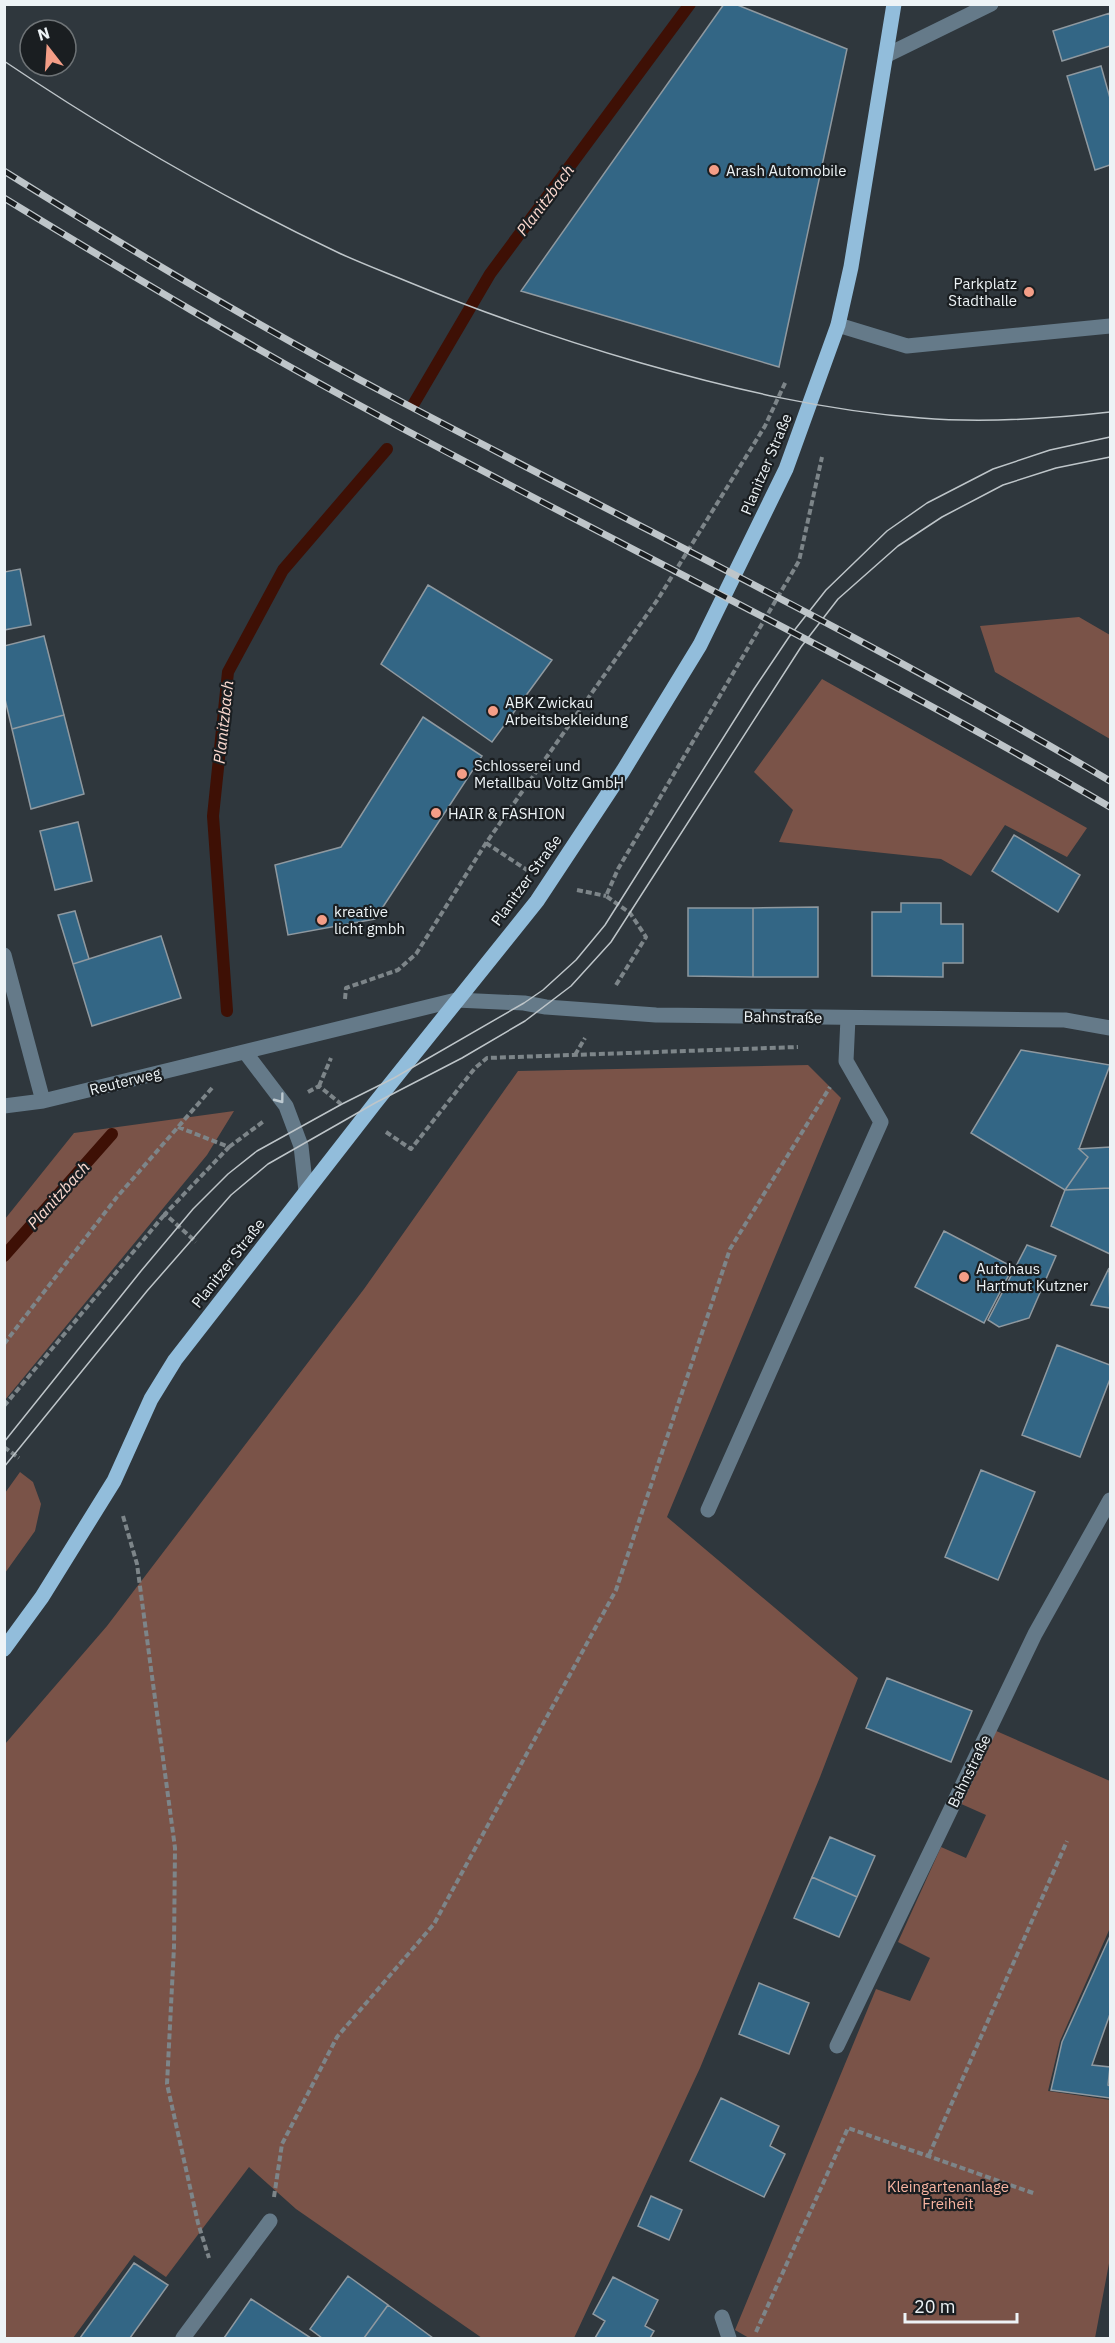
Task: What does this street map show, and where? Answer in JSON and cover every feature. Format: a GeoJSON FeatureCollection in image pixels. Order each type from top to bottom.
{"type":"FeatureCollection","features":[{"type":"Feature","properties":{"kind":"main road","name":"Planitzer Straße"},"geometry":{"type":"LineString","coordinates":[[4,1649],[42,1597],[114,1480],[151,1400],[175,1360],[548,885],[623,771],[700,645],[786,469],[838,325],[851,267],[894,4]]}},
{"type":"Feature","properties":{"kind":"street"},"geometry":{"type":"LineString","coordinates":[[887,55],[991,4]]}},
{"type":"Feature","properties":{"kind":"street"},"geometry":{"type":"LineString","coordinates":[[838,325],[907,346],[1110,326]]}},
{"type":"Feature","properties":{"kind":"street"},"geometry":{"type":"LineString","coordinates":[[4,955],[44,1101]]}},
{"type":"Feature","properties":{"kind":"street","name":"Bahnstraße"},"geometry":{"type":"LineString","coordinates":[[456,1000],[524,1003],[656,1015],[1065,1020],[1110,1028]]}},
{"type":"Feature","properties":{"kind":"street","name":"Reuterweg"},"geometry":{"type":"LineString","coordinates":[[4,1106],[44,1101],[456,1000]]}},
{"type":"Feature","properties":{"kind":"street"},"geometry":{"type":"LineString","coordinates":[[708,1510],[881,1122],[846,1061],[848,1018]]}},
{"type":"Feature","properties":{"kind":"street"},"geometry":{"type":"LineString","coordinates":[[245,1053],[286,1106],[301,1146],[306,1191]]}},
{"type":"Feature","properties":{"kind":"street","name":"Bahnstraße"},"geometry":{"type":"LineString","coordinates":[[837,2046],[1035,1634],[1110,1500]]}},
{"type":"Feature","properties":{"kind":"street"},"geometry":{"type":"LineString","coordinates":[[183,2338],[270,2221]]}},
{"type":"Feature","properties":{"kind":"street"},"geometry":{"type":"LineString","coordinates":[[722,2316],[729,2338]]}},
{"type":"Feature","properties":{"kind":"path"},"geometry":{"type":"LineString","coordinates":[[4,1406],[165,1214],[229,1147],[286,1106],[319,1086],[343,1028],[346,988],[398,970],[416,954],[486,843],[658,599],[765,426],[788,377]]}},
{"type":"Feature","properties":{"kind":"path"},"geometry":{"type":"LineString","coordinates":[[575,1055],[646,937],[630,913],[606,896],[618,869],[799,561],[824,448]]}},
{"type":"Feature","properties":{"kind":"path"},"geometry":{"type":"LineString","coordinates":[[319,1086],[411,1149],[475,1068],[487,1058],[799,1047]]}},
{"type":"Feature","properties":{"kind":"path"},"geometry":{"type":"LineString","coordinates":[[270,2221],[282,2144],[337,2037],[434,1924],[616,1590],[730,1249],[846,1061]]}},
{"type":"Feature","properties":{"kind":"path"},"geometry":{"type":"LineString","coordinates":[[4,1344],[117,1197],[214,1085]]}},
{"type":"Feature","properties":{"kind":"path"},"geometry":{"type":"LineString","coordinates":[[178,1127],[229,1147]]}},
{"type":"Feature","properties":{"kind":"path"},"geometry":{"type":"LineString","coordinates":[[165,1214],[196,1242]]}},
{"type":"Feature","properties":{"kind":"path"},"geometry":{"type":"LineString","coordinates":[[4,1447],[19,1458]]}},
{"type":"Feature","properties":{"kind":"path"},"geometry":{"type":"LineString","coordinates":[[114,1480],[136,1564],[175,1848],[174,1947],[166,2084],[198,2223],[219,2291]]}},
{"type":"Feature","properties":{"kind":"path"},"geometry":{"type":"LineString","coordinates":[[929,2155],[1067,1841]]}},
{"type":"Feature","properties":{"kind":"path"},"geometry":{"type":"LineString","coordinates":[[753,2338],[848,2128],[1036,2194]]}},
{"type":"Feature","properties":{"kind":"green space"},"geometry":{"type":"Polygon","coordinates":[[[1079,617],[1110,635],[1110,739],[995,672],[980,626],[1079,617]]]}},
{"type":"Feature","properties":{"kind":"green space"},"geometry":{"type":"Polygon","coordinates":[[[822,679],[1087,828],[1067,857],[1005,825],[971,876],[941,859],[779,842],[793,810],[754,772],[822,679]]]}},
{"type":"Feature","properties":{"kind":"green space"},"geometry":{"type":"Polygon","coordinates":[[[808,1065],[841,1098],[667,1517],[858,1678],[820,1777],[700,2068],[574,2338],[482,2338],[296,2209],[249,2167],[166,2277],[134,2255],[73,2338],[5,2338],[5,1744],[107,1626],[364,1289],[518,1071],[808,1065]]]}},
{"type":"Feature","properties":{"kind":"green space"},"geometry":{"type":"Polygon","coordinates":[[[234,1111],[207,1155],[5,1400],[5,1219],[74,1133],[234,1111]]]}},
{"type":"Feature","properties":{"kind":"green space"},"geometry":{"type":"Polygon","coordinates":[[[20,1472],[33,1482],[41,1504],[35,1531],[5,1573],[5,1493],[20,1472]]]}},
{"type":"Feature","properties":{"kind":"green space","name":"Kleingartenanlage Freiheit"},"geometry":{"type":"Polygon","coordinates":[[[994,1730],[1110,1781],[1110,1928],[1060,2041],[1048,2091],[1110,2100],[1110,2258],[1095,2338],[749,2338],[735,2330],[876,1989],[910,2001],[930,1958],[898,1942],[941,1847],[966,1858],[986,1815],[959,1803],[994,1730]]]}},
{"type":"Feature","properties":{"kind":"building","name":"Arash Automobile"},"geometry":{"type":"Polygon","coordinates":[[[724,4],[735,4],[847,49],[779,367],[521,291],[724,4]]]}},
{"type":"Feature","properties":{"kind":"building"},"geometry":{"type":"Polygon","coordinates":[[[1110,13],[1110,46],[1062,61],[1053,31],[1110,13]]]}},
{"type":"Feature","properties":{"kind":"building"},"geometry":{"type":"Polygon","coordinates":[[[1101,66],[1110,98],[1110,165],[1095,170],[1067,76],[1101,66]]]}},
{"type":"Feature","properties":{"kind":"building"},"geometry":{"type":"Polygon","coordinates":[[[20,569],[31,625],[4,630],[4,572],[20,569]]]}},
{"type":"Feature","properties":{"kind":"building"},"geometry":{"type":"Polygon","coordinates":[[[428,585],[552,660],[492,742],[381,664],[428,585]]]}},
{"type":"Feature","properties":{"kind":"building"},"geometry":{"type":"Polygon","coordinates":[[[44,636],[64,715],[12,729],[4,695],[4,646],[44,636]]]}},
{"type":"Feature","properties":{"kind":"building"},"geometry":{"type":"Polygon","coordinates":[[[64,715],[84,794],[31,809],[12,729],[64,715]]]}},
{"type":"Feature","properties":{"kind":"building"},"geometry":{"type":"Polygon","coordinates":[[[423,717],[482,756],[375,919],[288,935],[275,865],[341,847],[423,717]]]}},
{"type":"Feature","properties":{"kind":"building"},"geometry":{"type":"Polygon","coordinates":[[[78,822],[92,881],[55,890],[40,831],[78,822]]]}},
{"type":"Feature","properties":{"kind":"building"},"geometry":{"type":"Polygon","coordinates":[[[1014,835],[1080,875],[1058,912],[992,871],[1014,835]]]}},
{"type":"Feature","properties":{"kind":"building"},"geometry":{"type":"Polygon","coordinates":[[[901,903],[941,903],[941,924],[963,924],[963,963],[943,963],[943,977],[872,976],[872,912],[901,912],[901,903]]]}},
{"type":"Feature","properties":{"kind":"building"},"geometry":{"type":"Polygon","coordinates":[[[818,907],[818,977],[753,977],[753,908],[818,907]]]}},
{"type":"Feature","properties":{"kind":"building"},"geometry":{"type":"Polygon","coordinates":[[[688,908],[753,908],[753,977],[688,976],[688,908]]]}},
{"type":"Feature","properties":{"kind":"building"},"geometry":{"type":"Polygon","coordinates":[[[75,911],[89,959],[73,964],[58,915],[75,911]]]}},
{"type":"Feature","properties":{"kind":"building"},"geometry":{"type":"Polygon","coordinates":[[[161,936],[181,998],[92,1026],[73,964],[161,936]]]}},
{"type":"Feature","properties":{"kind":"building"},"geometry":{"type":"Polygon","coordinates":[[[1021,1050],[1110,1065],[1079,1149],[1088,1157],[1065,1190],[971,1133],[1021,1050]]]}},
{"type":"Feature","properties":{"kind":"building"},"geometry":{"type":"Polygon","coordinates":[[[1110,1147],[1110,1188],[1065,1190],[1088,1157],[1079,1149],[1110,1147]]]}},
{"type":"Feature","properties":{"kind":"building"},"geometry":{"type":"Polygon","coordinates":[[[1110,1188],[1110,1254],[1051,1226],[1065,1190],[1110,1188]]]}},
{"type":"Feature","properties":{"kind":"building","name":"Autohaus Hartmut Kutzner"},"geometry":{"type":"Polygon","coordinates":[[[944,1231],[1013,1267],[984,1323],[915,1287],[944,1231]]]}},
{"type":"Feature","properties":{"kind":"building"},"geometry":{"type":"Polygon","coordinates":[[[1027,1245],[1056,1256],[1029,1318],[999,1327],[988,1320],[1027,1245]]]}},
{"type":"Feature","properties":{"kind":"building"},"geometry":{"type":"Polygon","coordinates":[[[1109,1268],[1110,1308],[1091,1305],[1109,1268]]]}},
{"type":"Feature","properties":{"kind":"building"},"geometry":{"type":"Polygon","coordinates":[[[1057,1345],[1110,1365],[1110,1379],[1080,1457],[1022,1435],[1057,1345]]]}},
{"type":"Feature","properties":{"kind":"building"},"geometry":{"type":"Polygon","coordinates":[[[981,1470],[1035,1492],[998,1580],[945,1557],[981,1470]]]}},
{"type":"Feature","properties":{"kind":"building"},"geometry":{"type":"Polygon","coordinates":[[[887,1678],[972,1711],[951,1762],[866,1728],[887,1678]]]}},
{"type":"Feature","properties":{"kind":"building"},"geometry":{"type":"Polygon","coordinates":[[[830,1837],[875,1856],[857,1897],[812,1877],[830,1837]]]}},
{"type":"Feature","properties":{"kind":"building"},"geometry":{"type":"Polygon","coordinates":[[[812,1877],[857,1897],[839,1937],[794,1918],[812,1877]]]}},
{"type":"Feature","properties":{"kind":"building"},"geometry":{"type":"Polygon","coordinates":[[[1110,1936],[1110,2014],[1092,2065],[1110,2067],[1108,2085],[1110,2086],[1110,2098],[1051,2090],[1062,2042],[1110,1936]]]}},
{"type":"Feature","properties":{"kind":"building"},"geometry":{"type":"Polygon","coordinates":[[[759,1983],[809,2003],[789,2054],[739,2034],[759,1983]]]}},
{"type":"Feature","properties":{"kind":"building"},"geometry":{"type":"Polygon","coordinates":[[[721,2098],[779,2126],[770,2146],[785,2154],[764,2197],[690,2161],[721,2098]]]}},
{"type":"Feature","properties":{"kind":"building"},"geometry":{"type":"Polygon","coordinates":[[[651,2196],[682,2210],[669,2240],[638,2226],[651,2196]]]}},
{"type":"Feature","properties":{"kind":"building"},"geometry":{"type":"Polygon","coordinates":[[[134,2263],[168,2285],[130,2338],[80,2338],[134,2263]]]}},
{"type":"Feature","properties":{"kind":"building"},"geometry":{"type":"Polygon","coordinates":[[[348,2276],[388,2305],[364,2338],[322,2338],[310,2329],[348,2276]]]}},
{"type":"Feature","properties":{"kind":"building"},"geometry":{"type":"Polygon","coordinates":[[[613,2277],[658,2300],[645,2326],[654,2331],[650,2338],[595,2338],[605,2321],[593,2314],[613,2277]]]}},
{"type":"Feature","properties":{"kind":"building"},"geometry":{"type":"Polygon","coordinates":[[[251,2299],[311,2338],[224,2338],[251,2299]]]}},
{"type":"Feature","properties":{"kind":"building"},"geometry":{"type":"Polygon","coordinates":[[[388,2305],[433,2338],[364,2338],[388,2305]]]}},
{"type":"Feature","properties":{"kind":"waterway","name":"Planitzbach"},"geometry":{"type":"LineString","coordinates":[[413,405],[490,274],[690,4]]}},
{"type":"Feature","properties":{"kind":"waterway","name":"Planitzbach"},"geometry":{"type":"LineString","coordinates":[[227,1011],[213,816],[228,672],[283,570],[387,449]]}},
{"type":"Feature","properties":{"kind":"waterway","name":"Planitzbach"},"geometry":{"type":"LineString","coordinates":[[4,1256],[112,1134]]}},
{"type":"Feature","properties":{"kind":"tram line"},"geometry":{"type":"LineString","coordinates":[[4,61],[85,114],[168,163],[296,232],[348,257],[439,294],[582,345],[675,373],[745,390],[885,415],[992,420],[1110,412]]}},
{"type":"Feature","properties":{"kind":"tram line"},"geometry":{"type":"LineString","coordinates":[[4,1442],[141,1271],[193,1209],[228,1174],[257,1151],[394,1078],[524,1003],[543,990],[576,960],[605,925],[789,637],[826,590],[887,531],[927,503],[993,469],[1050,450],[1110,437]]}},
{"type":"Feature","properties":{"kind":"tram line"},"geometry":{"type":"LineString","coordinates":[[4,1467],[147,1291],[231,1195],[268,1164],[525,1021],[571,986],[611,942],[801,647],[838,599],[898,546],[942,517],[1003,485],[1056,468],[1110,457]]}},
{"type":"Feature","properties":{"kind":"railway"},"geometry":{"type":"LineString","coordinates":[[4,171],[246,317],[394,398],[844,632],[1110,781]]}},
{"type":"Feature","properties":{"kind":"railway"},"geometry":{"type":"LineString","coordinates":[[4,198],[192,311],[335,392],[840,657],[1110,807]]}},
{"type":"Feature","properties":{"kind":"place","name":"Arash Automobile"},"geometry":{"type":"Point","coordinates":[714,170]}},
{"type":"Feature","properties":{"kind":"place","name":"Parkplatz Stadthalle"},"geometry":{"type":"Point","coordinates":[1029,292]}},
{"type":"Feature","properties":{"kind":"place","name":"ABK Zwickau Arbeitsbekleidung"},"geometry":{"type":"Point","coordinates":[493,711]}},
{"type":"Feature","properties":{"kind":"place","name":"Schlosserei und Metallbau Voltz GmbH"},"geometry":{"type":"Point","coordinates":[462,774]}},
{"type":"Feature","properties":{"kind":"place","name":"HAIR & FASHION"},"geometry":{"type":"Point","coordinates":[436,813]}},
{"type":"Feature","properties":{"kind":"place","name":"kreative licht gmbh"},"geometry":{"type":"Point","coordinates":[322,920]}},
{"type":"Feature","properties":{"kind":"place","name":"Autohaus Hartmut Kutzner"},"geometry":{"type":"Point","coordinates":[964,1277]}}]}
